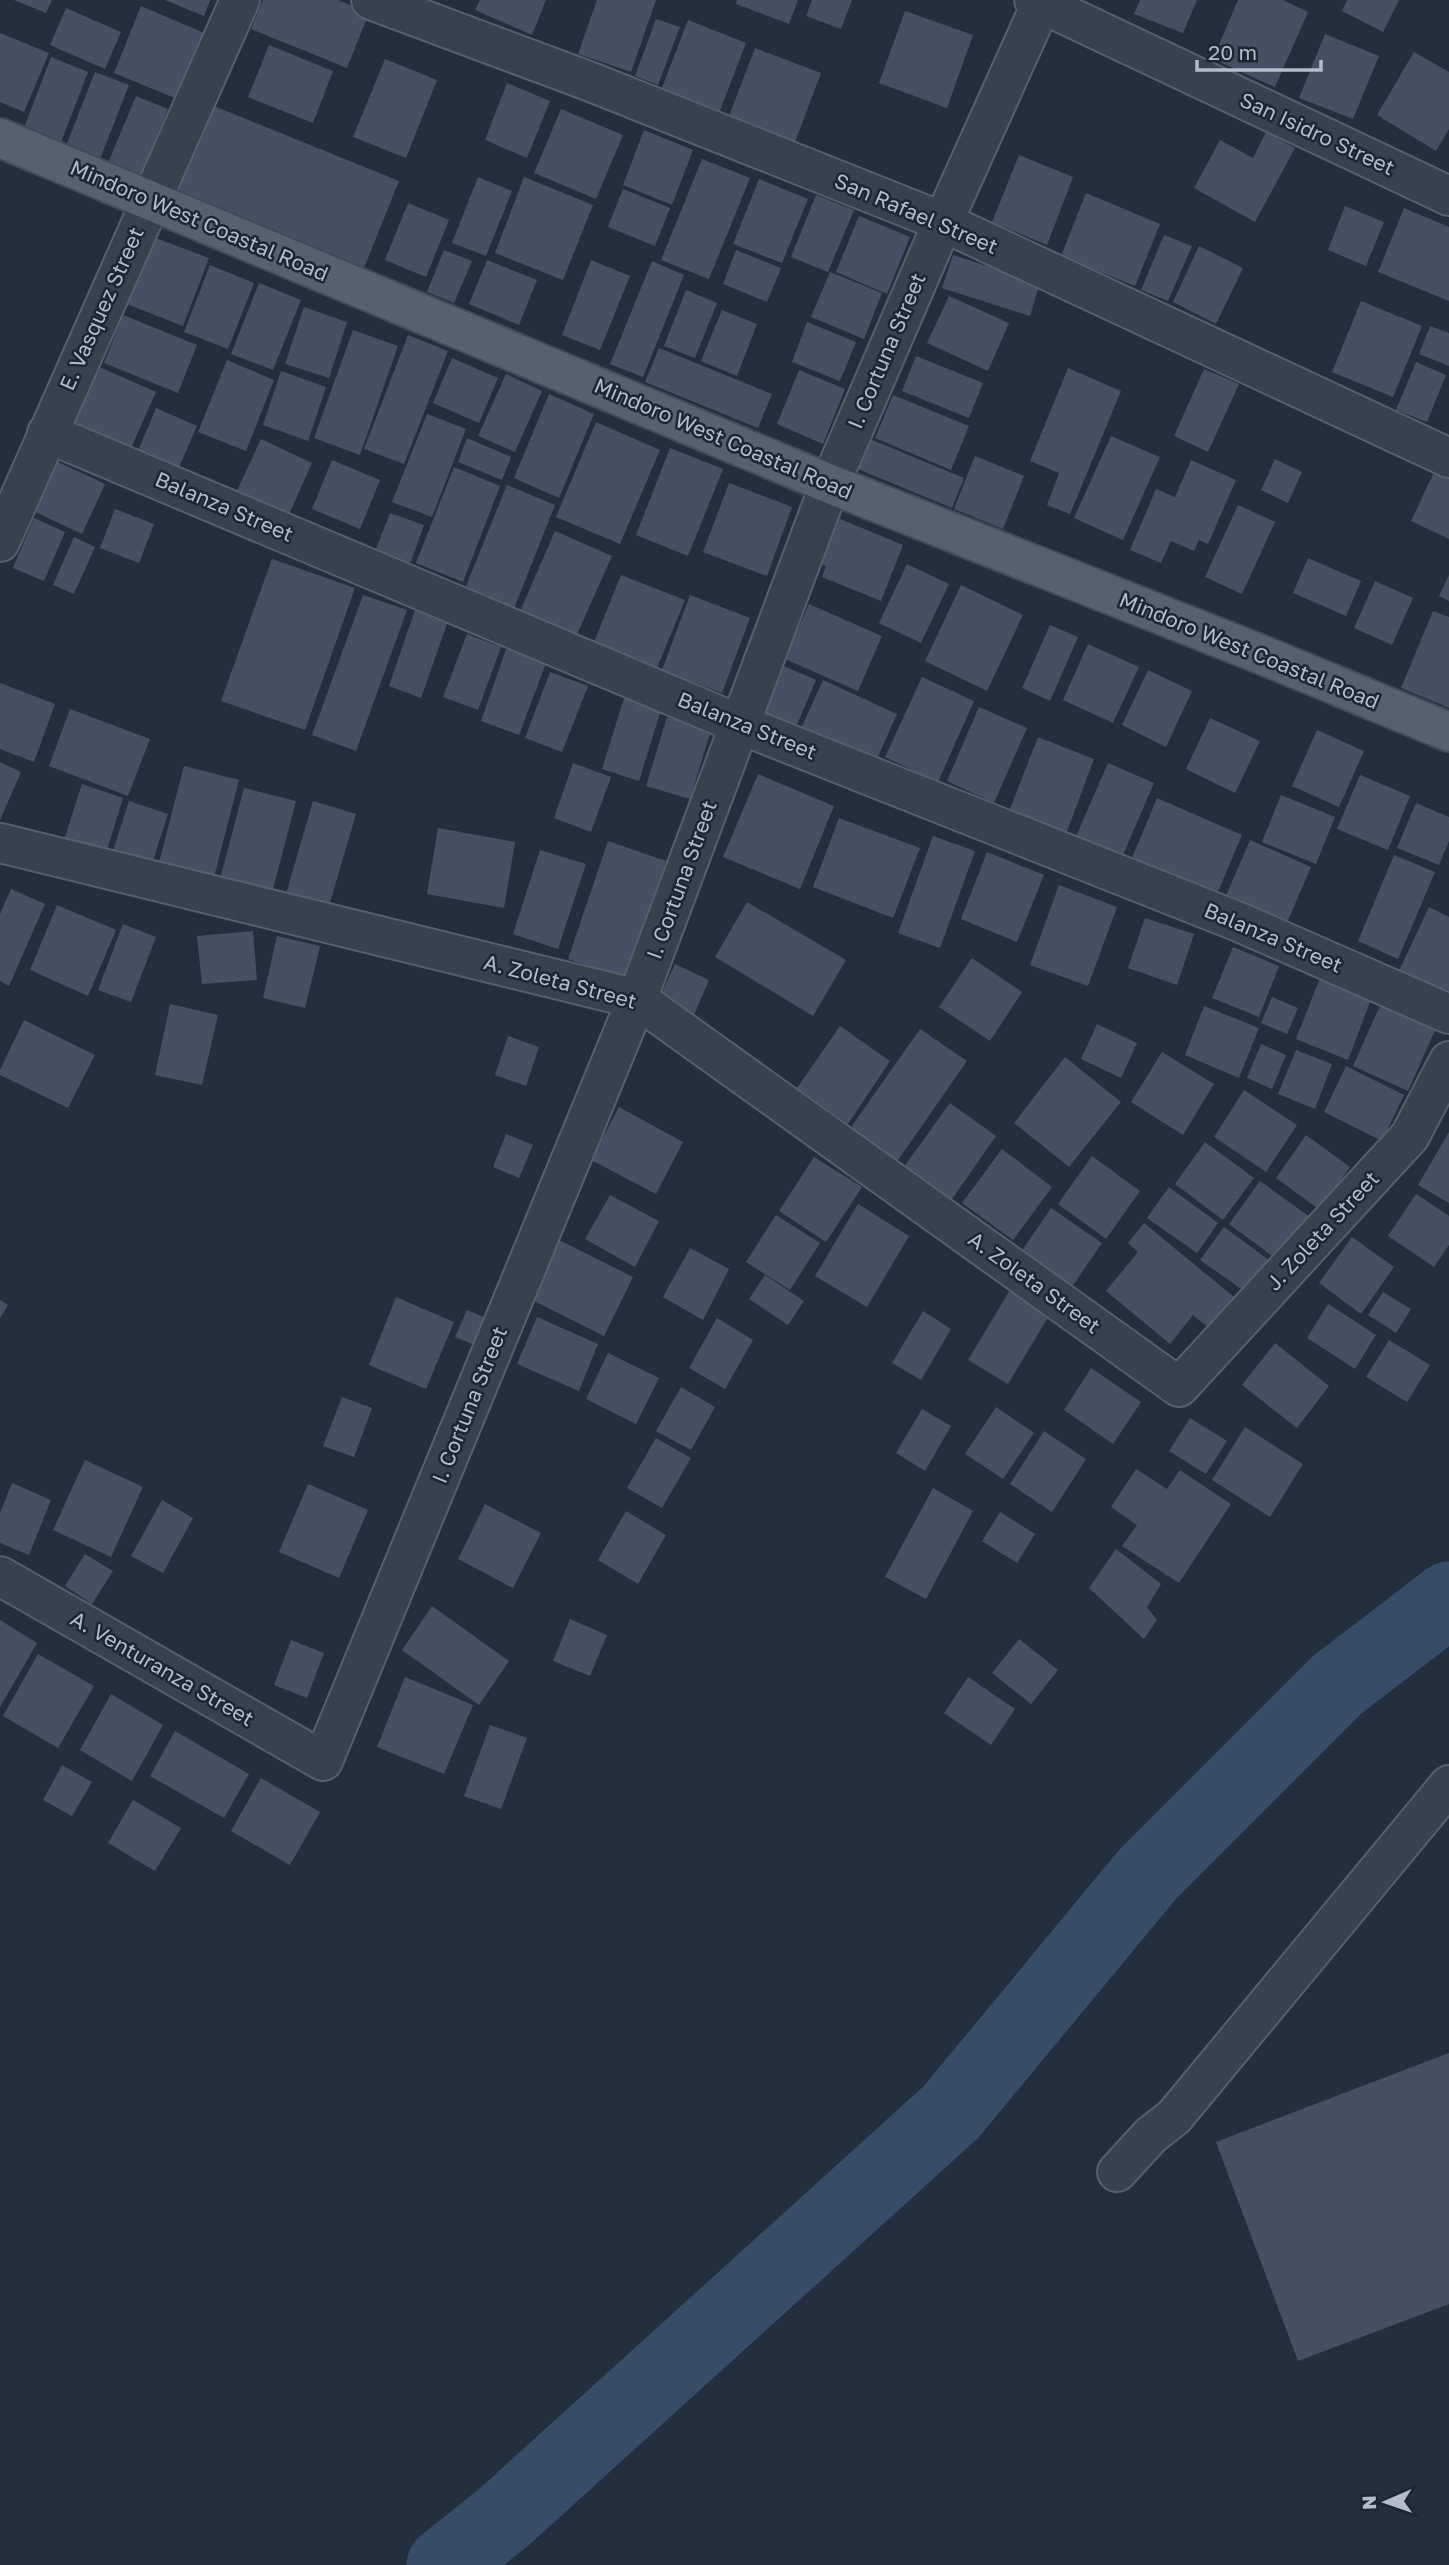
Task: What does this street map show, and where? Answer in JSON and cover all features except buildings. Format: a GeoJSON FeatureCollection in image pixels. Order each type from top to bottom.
{"type":"FeatureCollection","features":[{"type":"Feature","properties":{"kind":"main road","name":"Mindoro West Coastal Road"},"geometry":{"type":"LineString","coordinates":[[0,138],[830,485],[1260,654],[1449,732]]}},
{"type":"Feature","properties":{"kind":"street","name":"E. Vasquez Street"},"geometry":{"type":"LineString","coordinates":[[0,542],[240,0]]}},
{"type":"Feature","properties":{"kind":"street","name":"San Rafael Street"},"geometry":{"type":"LineString","coordinates":[[371,0],[591,82],[943,222],[1449,458]]}},
{"type":"Feature","properties":{"kind":"street","name":"I. Cortuna Street"},"geometry":{"type":"LineString","coordinates":[[323,1761],[637,999],[830,485],[1040,1]]}},
{"type":"Feature","properties":{"kind":"street","name":"San Isidro Street"},"geometry":{"type":"LineString","coordinates":[[1040,1],[1449,196]]}},
{"type":"Feature","properties":{"kind":"street","name":"Balanza Street"},"geometry":{"type":"LineString","coordinates":[[47,433],[739,724],[1239,922],[1449,1014]]}},
{"type":"Feature","properties":{"kind":"street","name":"A. Zoleta Street"},"geometry":{"type":"LineString","coordinates":[[0,843],[637,999],[1179,1387]]}},
{"type":"Feature","properties":{"kind":"street","name":"J. Zoleta Street"},"geometry":{"type":"LineString","coordinates":[[1179,1387],[1410,1136],[1449,1062]]}},
{"type":"Feature","properties":{"kind":"street","name":"A. Venturanza Street"},"geometry":{"type":"LineString","coordinates":[[0,1576],[323,1761]]}},
{"type":"Feature","properties":{"kind":"street"},"geometry":{"type":"LineString","coordinates":[[1117,2172],[1151,2135],[1174,2117],[1449,1785]]}},
{"type":"Feature","properties":{"kind":"waterway"},"geometry":{"type":"LineString","coordinates":[[444,2565],[504,2517],[951,2112],[1147,1875],[1337,1685],[1449,1599]]}}]}
